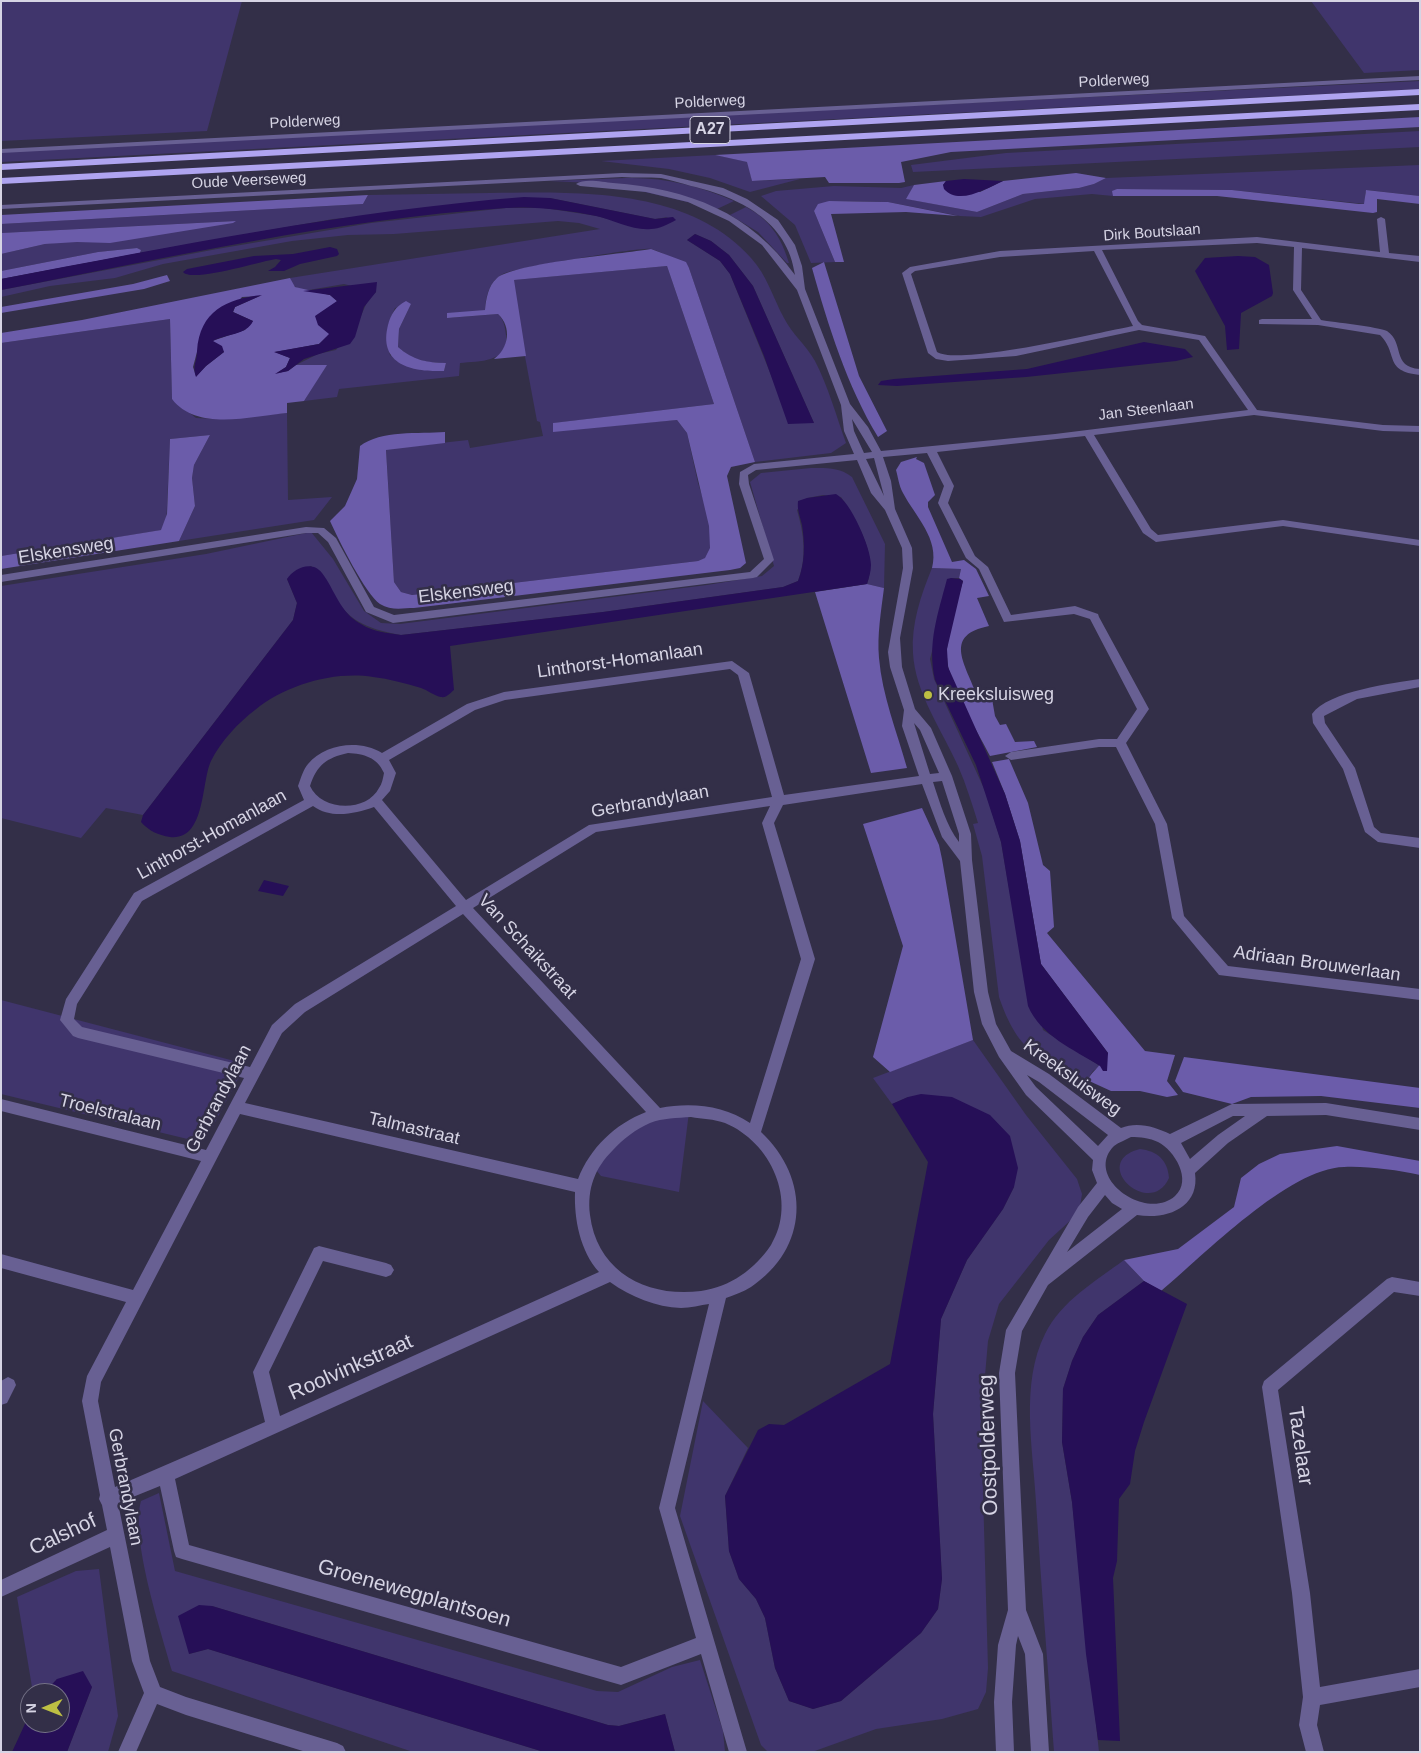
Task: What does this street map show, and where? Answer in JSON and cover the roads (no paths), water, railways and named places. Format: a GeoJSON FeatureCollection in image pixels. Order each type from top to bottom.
{"type":"FeatureCollection","features":[{"type":"Feature","properties":{"kind":"highway","name":"A27"},"geometry":{"type":"LineString","coordinates":[[1,167],[1420,92]]}},
{"type":"Feature","properties":{"kind":"highway","name":"A27"},"geometry":{"type":"LineString","coordinates":[[1,181],[1420,107]]}},
{"type":"Feature","properties":{"kind":"street","name":"Polderweg"},"geometry":{"type":"LineString","coordinates":[[1,151],[1420,78]]}},
{"type":"Feature","properties":{"kind":"street","name":"Oude Veerseweg"},"geometry":{"type":"LineString","coordinates":[[1,207],[497,183],[622,175],[661,176],[720,190],[744,201]]}},
{"type":"Feature","properties":{"kind":"street","name":"Oude Veerseweg"},"geometry":{"type":"LineString","coordinates":[[497,183],[587,184],[620,187],[680,199],[719,213]]}},
{"type":"Feature","properties":{"kind":"street","name":"Kreeksluisweg"},"geometry":{"type":"LineString","coordinates":[[744,201],[775,222],[791,245],[798,266],[801,289],[846,405],[849,431],[876,493],[890,510],[907,548],[908,568],[894,652],[896,667],[910,710],[925,728],[946,776],[965,834],[966,860],[981,992],[989,1024],[1004,1052],[1031,1091],[1099,1156]]}},
{"type":"Feature","properties":{"kind":"street","name":"Kreeksluisweg"},"geometry":{"type":"LineString","coordinates":[[719,213],[750,230],[772,251],[801,289]]}},
{"type":"Feature","properties":{"kind":"street"},"geometry":{"type":"LineString","coordinates":[[1381,219],[1385,255]]}},
{"type":"Feature","properties":{"kind":"street","name":"Dirk Boutslaan"},"geometry":{"type":"LineString","coordinates":[[1140,327],[1134,322],[1097,248],[1257,240],[1420,259]]}},
{"type":"Feature","properties":{"kind":"street"},"geometry":{"type":"LineString","coordinates":[[1298,245],[1298,290],[1318,322]]}},
{"type":"Feature","properties":{"kind":"street"},"geometry":{"type":"LineString","coordinates":[[1097,248],[1000,254],[913,269],[906,273],[933,352],[939,357],[948,358],[1016,353],[1140,327],[1202,338],[1254,412]]}},
{"type":"Feature","properties":{"kind":"street"},"geometry":{"type":"LineString","coordinates":[[1262,322],[1318,322],[1383,333],[1390,340],[1399,365],[1409,371],[1420,372]]}},
{"type":"Feature","properties":{"kind":"street","name":"Kreeksluisweg"},"geometry":{"type":"LineString","coordinates":[[846,405],[861,423],[876,454],[889,490],[890,510]]}},
{"type":"Feature","properties":{"kind":"street","name":"Jan Steenlaan"},"geometry":{"type":"LineString","coordinates":[[860,456],[1088,433],[1254,412],[1383,428],[1420,429]]}},
{"type":"Feature","properties":{"kind":"street"},"geometry":{"type":"LineString","coordinates":[[1088,433],[1147,531],[1156,539],[1283,523],[1420,543]]}},
{"type":"Feature","properties":{"kind":"street"},"geometry":{"type":"LineString","coordinates":[[930,448],[949,486],[943,503],[971,558],[983,567],[1008,619],[1075,610],[1094,617],[1143,709],[1120,743],[1099,743],[1011,756]]}},
{"type":"Feature","properties":{"kind":"street","name":"Elskensweg"},"geometry":{"type":"LineString","coordinates":[[1,579],[313,530],[320,530],[332,540],[370,609],[393,619],[753,575],[769,560],[744,484],[743,474],[754,467],[860,456]]}},
{"type":"Feature","properties":{"kind":"street","name":"Linthorst-Homanlaan"},"geometry":{"type":"LineString","coordinates":[[375,800],[359,808],[338,811],[319,806],[306,793],[306,778],[314,764],[323,757],[348,749],[372,752],[382,758],[471,706],[504,696],[732,665],[743,673],[779,800]]}},
{"type":"Feature","properties":{"kind":"street"},"geometry":{"type":"LineString","coordinates":[[1420,683],[1367,692],[1324,709],[1318,714],[1320,723],[1348,768],[1369,829],[1378,837],[1420,843]]}},
{"type":"Feature","properties":{"kind":"street","name":"Kreeksluisweg"},"geometry":{"type":"LineString","coordinates":[[910,710],[908,726],[926,779],[948,837],[966,860]]}},
{"type":"Feature","properties":{"kind":"street","name":"Adriaan Brouwerlaan"},"geometry":{"type":"LineString","coordinates":[[1120,743],[1162,824],[1178,918],[1224,971],[1420,995]]}},
{"type":"Feature","properties":{"kind":"street"},"geometry":{"type":"LineString","coordinates":[[375,800],[385,790],[389,782],[390,773],[382,758]]}},
{"type":"Feature","properties":{"kind":"street","name":"Gerbrandylaan"},"geometry":{"type":"LineString","coordinates":[[153,1693],[141,1661],[107,1498],[90,1401],[93,1381],[277,1029],[300,1008],[593,828],[946,776]]}},
{"type":"Feature","properties":{"kind":"street","name":"Van Schaikstraat"},"geometry":{"type":"LineString","coordinates":[[375,800],[464,906],[657,1115]]}},
{"type":"Feature","properties":{"kind":"street"},"geometry":{"type":"LineString","coordinates":[[754,1133],[808,959],[768,823],[779,800]]}},
{"type":"Feature","properties":{"kind":"street","name":"Linthorst-Homanlaan"},"geometry":{"type":"LineString","coordinates":[[253,1074],[78,1032],[67,1020],[70,1003],[138,897],[312,801]]}},
{"type":"Feature","properties":{"kind":"street","name":"Kreeksluisweg"},"geometry":{"type":"LineString","coordinates":[[1004,1052],[1044,1078],[1118,1134]]}},
{"type":"Feature","properties":{"kind":"street","name":"Troelstralaan"},"geometry":{"type":"LineString","coordinates":[[1,1104],[210,1157]]}},
{"type":"Feature","properties":{"kind":"street","name":"Talmastraat"},"geometry":{"type":"LineString","coordinates":[[236,1106],[583,1187]]}},
{"type":"Feature","properties":{"kind":"street"},"geometry":{"type":"LineString","coordinates":[[1169,1142],[1207,1120],[1232,1110],[1326,1109],[1420,1124]]}},
{"type":"Feature","properties":{"kind":"street"},"geometry":{"type":"LineString","coordinates":[[691,1111],[725,1117],[754,1133],[777,1158],[789,1188],[789,1222],[777,1253],[752,1280],[720,1296],[691,1302],[662,1300],[635,1290],[612,1274],[594,1254],[584,1230],[581,1205],[583,1187],[590,1166],[601,1151],[626,1128],[657,1115],[691,1111]]}},
{"type":"Feature","properties":{"kind":"street"},"geometry":{"type":"LineString","coordinates":[[1188,1170],[1223,1139],[1263,1111]]}},
{"type":"Feature","properties":{"kind":"street"},"geometry":{"type":"LineString","coordinates":[[1130,1131],[1143,1131],[1169,1142],[1184,1159],[1188,1170],[1189,1183],[1185,1194],[1176,1204],[1164,1209],[1149,1211],[1134,1208],[1123,1202],[1105,1185],[1099,1166],[1099,1156],[1103,1148],[1118,1134],[1130,1131]]}},
{"type":"Feature","properties":{"kind":"street","name":"Oostpolderweg"},"geometry":{"type":"LineString","coordinates":[[1040,1752],[1034,1654],[1018,1610],[1007,1373],[1014,1330],[1037,1286],[1083,1212],[1105,1185]]}},
{"type":"Feature","properties":{"kind":"street","name":"Oostpolderweg"},"geometry":{"type":"LineString","coordinates":[[1037,1286],[1134,1208]]}},
{"type":"Feature","properties":{"kind":"street"},"geometry":{"type":"LineString","coordinates":[[274,1425],[261,1372],[319,1253],[386,1270]]}},
{"type":"Feature","properties":{"kind":"street"},"geometry":{"type":"LineString","coordinates":[[1,1261],[136,1298]]}},
{"type":"Feature","properties":{"kind":"street","name":"Roolvinkstraat"},"geometry":{"type":"LineString","coordinates":[[107,1498],[166,1474],[612,1274]]}},
{"type":"Feature","properties":{"kind":"street","name":"Tazelaar"},"geometry":{"type":"LineString","coordinates":[[1312,1698],[1300,1593],[1270,1387],[1392,1284],[1420,1290]]}},
{"type":"Feature","properties":{"kind":"street"},"geometry":{"type":"LineString","coordinates":[[720,1296],[666,1508],[738,1752]]}},
{"type":"Feature","properties":{"kind":"street","name":"Groenewegplantsoen"},"geometry":{"type":"LineString","coordinates":[[166,1474],[182,1552],[621,1676],[707,1644]]}},
{"type":"Feature","properties":{"kind":"street","name":"Calshof"},"geometry":{"type":"LineString","coordinates":[[1,1589],[116,1536]]}},
{"type":"Feature","properties":{"kind":"street","name":"Oostpolderweg"},"geometry":{"type":"LineString","coordinates":[[1005,1752],[1003,1702],[1007,1645],[1018,1610]]}},
{"type":"Feature","properties":{"kind":"street"},"geometry":{"type":"LineString","coordinates":[[1314,1752],[1308,1725],[1312,1698],[1420,1678]]}},
{"type":"Feature","properties":{"kind":"street"},"geometry":{"type":"LineString","coordinates":[[128,1752],[153,1693],[186,1706],[336,1752]]}},
{"type":"Feature","properties":{"kind":"place","name":"Kreeksluisweg"},"geometry":{"type":"Point","coordinates":[928,695]}}]}
